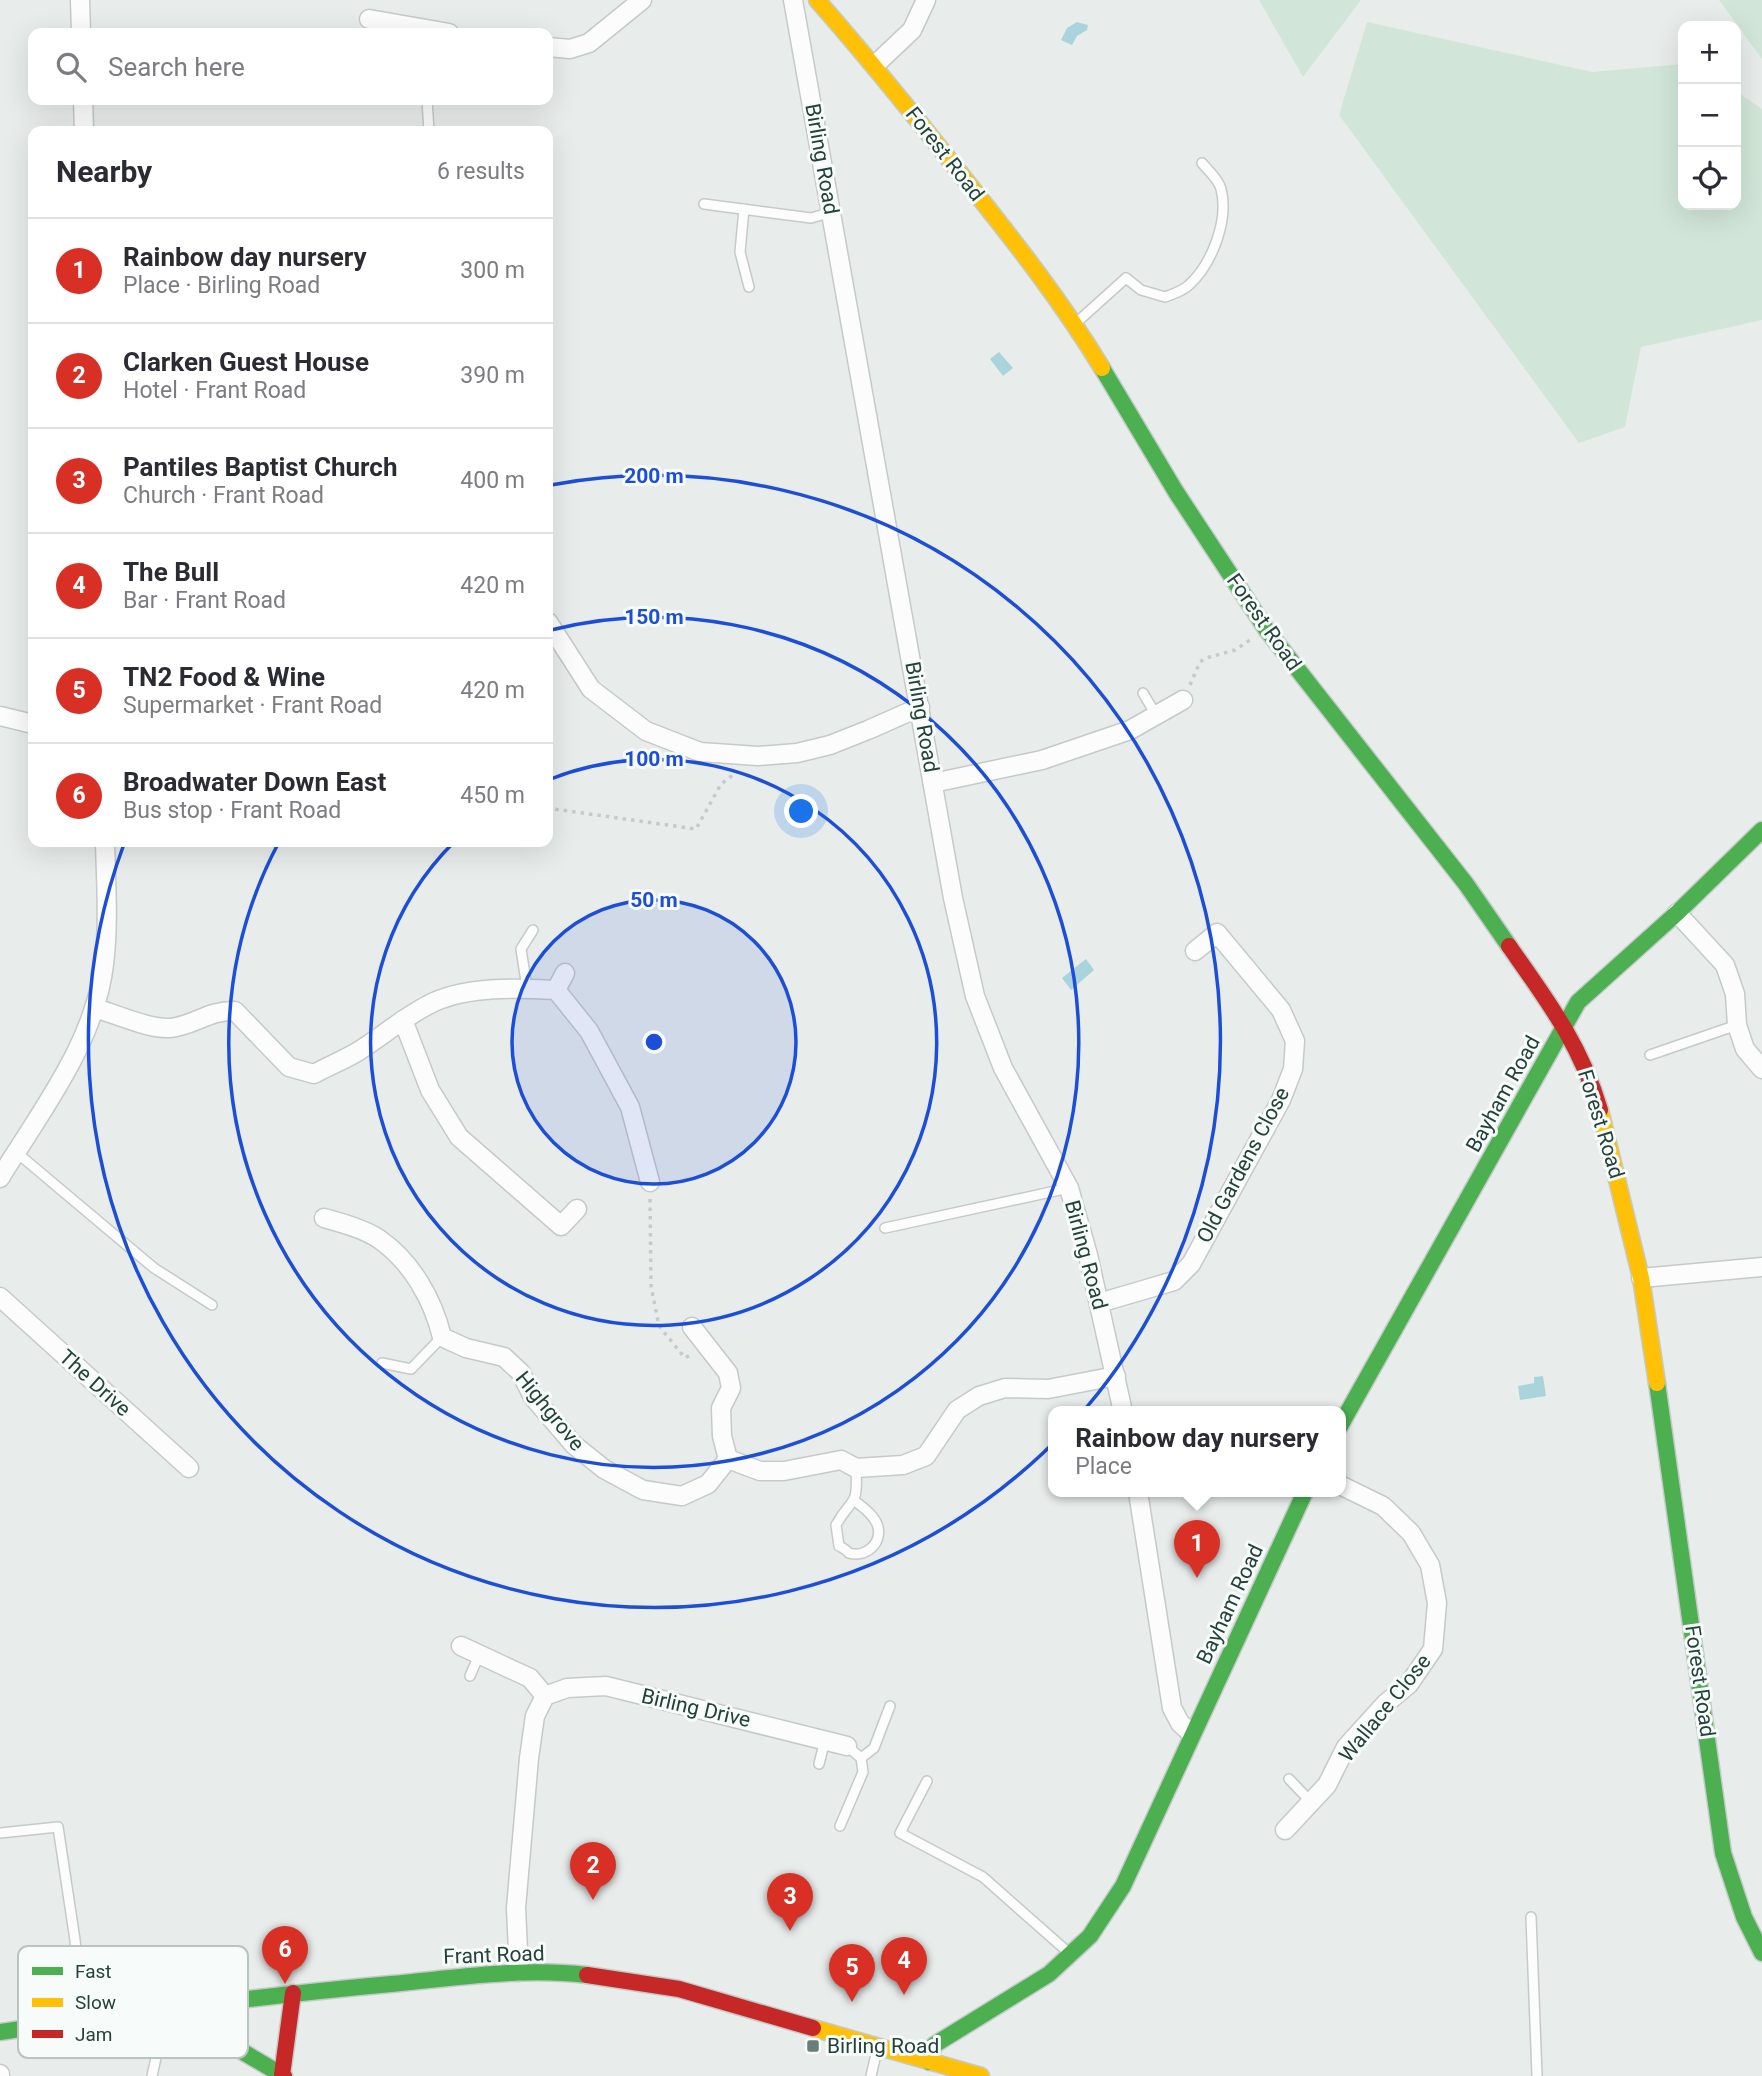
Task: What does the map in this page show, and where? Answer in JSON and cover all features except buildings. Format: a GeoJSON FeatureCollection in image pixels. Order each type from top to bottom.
{"type":"FeatureCollection","features":[{"type":"Feature","properties":{"kind":"main road","name":"Forest Road"},"geometry":{"type":"LineString","coordinates":[[817,0],[875,65],[1039,273],[1075,324],[1176,492],[1266,629],[1466,884],[1565,1026],[1591,1079],[1609,1140],[1641,1278],[1682,1549],[1723,1853],[1744,1917],[1762,1953]]}},
{"type":"Feature","properties":{"kind":"main road","name":"Bayham Road"},"geometry":{"type":"LineString","coordinates":[[1346,1415],[1578,1002],[1677,913],[1762,830]]}},
{"type":"Feature","properties":{"kind":"main road","name":"Bayham Road"},"geometry":{"type":"LineString","coordinates":[[1192,1734],[1303,1497]]}},
{"type":"Feature","properties":{"kind":"main road"},"geometry":{"type":"LineString","coordinates":[[929,2062],[934,2045],[1049,1974],[1090,1936],[1123,1886],[1192,1734]]}},
{"type":"Feature","properties":{"kind":"main road","name":"Frant Road"},"geometry":{"type":"LineString","coordinates":[[248,1998],[519,1972],[579,1974],[679,1989],[929,2062],[961,2074],[981,2076]]}},
{"type":"Feature","properties":{"kind":"main road"},"geometry":{"type":"LineString","coordinates":[[248,2054],[283,2075],[293,1993]]}},
{"type":"Feature","properties":{"kind":"main road","name":"Frant Road"},"geometry":{"type":"LineString","coordinates":[[0,2032],[18,2029]]}},
{"type":"Feature","properties":{"kind":"street"},"geometry":{"type":"LineString","coordinates":[[80,0],[81,28]]}},
{"type":"Feature","properties":{"kind":"street"},"geometry":{"type":"LineString","coordinates":[[553,47],[570,49],[589,43],[642,0]]}},
{"type":"Feature","properties":{"kind":"street","name":"Birling Road"},"geometry":{"type":"LineString","coordinates":[[793,0],[953,898],[975,996],[1003,1068],[1069,1188],[1122,1406]]}},
{"type":"Feature","properties":{"kind":"street"},"geometry":{"type":"LineString","coordinates":[[875,65],[912,30],[926,0]]}},
{"type":"Feature","properties":{"kind":"street"},"geometry":{"type":"LineString","coordinates":[[369,19],[420,28]]}},
{"type":"Feature","properties":{"kind":"street"},"geometry":{"type":"LineString","coordinates":[[83,105],[84,126]]}},
{"type":"Feature","properties":{"kind":"street"},"geometry":{"type":"LineString","coordinates":[[553,630],[591,689],[646,731],[700,751],[758,756],[797,753],[868,730],[920,707]]}},
{"type":"Feature","properties":{"kind":"street"},"geometry":{"type":"LineString","coordinates":[[933,783],[1042,760],[1129,730],[1184,700]]}},
{"type":"Feature","properties":{"kind":"street"},"geometry":{"type":"LineString","coordinates":[[0,716],[28,723]]}},
{"type":"Feature","properties":{"kind":"street"},"geometry":{"type":"LineString","coordinates":[[0,1178],[69,1067],[94,1008],[104,965],[105,847]]}},
{"type":"Feature","properties":{"kind":"street"},"geometry":{"type":"LineString","coordinates":[[1677,913],[1725,965],[1735,993],[1737,1025],[1745,1049],[1762,1069]]}},
{"type":"Feature","properties":{"kind":"street","name":"Old Gardens Close"},"geometry":{"type":"LineString","coordinates":[[1099,1303],[1174,1281],[1191,1264],[1281,1100],[1293,1069],[1295,1041],[1281,1010],[1217,933],[1195,951]]}},
{"type":"Feature","properties":{"kind":"street"},"geometry":{"type":"LineString","coordinates":[[556,990],[565,973]]}},
{"type":"Feature","properties":{"kind":"street"},"geometry":{"type":"LineString","coordinates":[[94,1008],[154,1027],[173,1028],[220,1010],[235,1011],[289,1067],[314,1073],[356,1053],[434,1002],[465,993],[527,988],[556,990],[589,1031],[630,1107],[650,1182]]}},
{"type":"Feature","properties":{"kind":"street"},"geometry":{"type":"LineString","coordinates":[[403,1020],[430,1090],[459,1137],[561,1226],[577,1209]]}},
{"type":"Feature","properties":{"kind":"street"},"geometry":{"type":"LineString","coordinates":[[324,1217],[378,1238],[407,1264],[436,1312],[442,1337]]}},
{"type":"Feature","properties":{"kind":"street"},"geometry":{"type":"LineString","coordinates":[[1641,1278],[1762,1267]]}},
{"type":"Feature","properties":{"kind":"street","name":"The Drive"},"geometry":{"type":"LineString","coordinates":[[0,1297],[189,1468]]}},
{"type":"Feature","properties":{"kind":"street"},"geometry":{"type":"LineString","coordinates":[[692,1328],[728,1373],[731,1388],[721,1408],[722,1436],[728,1459],[760,1471],[783,1471],[841,1460],[856,1468],[903,1465],[926,1456],[957,1410],[979,1396],[1005,1388],[1048,1390],[1116,1376]]}},
{"type":"Feature","properties":{"kind":"street","name":"Highgrove"},"geometry":{"type":"LineString","coordinates":[[442,1337],[466,1348],[504,1357],[521,1373],[533,1396],[574,1446],[604,1469],[643,1490],[682,1496],[708,1484],[728,1459]]}},
{"type":"Feature","properties":{"kind":"street","name":"Wallace Close"},"geometry":{"type":"LineString","coordinates":[[1285,1830],[1327,1785],[1346,1747],[1385,1704],[1409,1684],[1433,1649],[1437,1603],[1430,1565],[1411,1533],[1383,1506],[1346,1488]]}},
{"type":"Feature","properties":{"kind":"street"},"geometry":{"type":"LineString","coordinates":[[1139,1497],[1172,1708],[1180,1723],[1192,1734]]}},
{"type":"Feature","properties":{"kind":"street"},"geometry":{"type":"LineString","coordinates":[[461,1646],[530,1678],[544,1696],[536,1716],[522,1840],[516,1908],[519,1972]]}},
{"type":"Feature","properties":{"kind":"street","name":"Birling Drive"},"geometry":{"type":"LineString","coordinates":[[544,1696],[566,1688],[606,1686],[825,1740],[854,1752]]}},
{"type":"Feature","properties":{"kind":"lane"},"geometry":{"type":"LineString","coordinates":[[427,105],[429,126]]}},
{"type":"Feature","properties":{"kind":"lane"},"geometry":{"type":"LineString","coordinates":[[1075,324],[1126,278],[1141,290],[1165,297],[1187,287],[1205,268],[1218,237],[1223,206],[1221,187],[1202,163]]}},
{"type":"Feature","properties":{"kind":"lane"},"geometry":{"type":"LineString","coordinates":[[704,204],[811,218],[832,212]]}},
{"type":"Feature","properties":{"kind":"lane"},"geometry":{"type":"LineString","coordinates":[[744,209],[740,252],[749,287]]}},
{"type":"Feature","properties":{"kind":"lane"},"geometry":{"type":"LineString","coordinates":[[1143,692],[1156,715]]}},
{"type":"Feature","properties":{"kind":"lane"},"geometry":{"type":"LineString","coordinates":[[527,988],[522,950],[533,930]]}},
{"type":"Feature","properties":{"kind":"lane"},"geometry":{"type":"LineString","coordinates":[[1650,1055],[1737,1025]]}},
{"type":"Feature","properties":{"kind":"lane"},"geometry":{"type":"LineString","coordinates":[[16,1152],[154,1268],[212,1305]]}},
{"type":"Feature","properties":{"kind":"lane"},"geometry":{"type":"LineString","coordinates":[[885,1228],[1069,1188]]}},
{"type":"Feature","properties":{"kind":"lane"},"geometry":{"type":"LineString","coordinates":[[382,1363],[411,1369],[442,1337]]}},
{"type":"Feature","properties":{"kind":"lane"},"geometry":{"type":"LineString","coordinates":[[855,1501],[878,1526],[879,1537],[872,1549],[863,1553],[849,1553],[839,1546],[835,1525],[855,1501],[856,1468]]}},
{"type":"Feature","properties":{"kind":"lane"},"geometry":{"type":"LineString","coordinates":[[470,1676],[479,1655]]}},
{"type":"Feature","properties":{"kind":"lane"},"geometry":{"type":"LineString","coordinates":[[840,1826],[863,1772],[854,1752],[874,1748],[890,1706]]}},
{"type":"Feature","properties":{"kind":"lane"},"geometry":{"type":"LineString","coordinates":[[819,1764],[825,1740]]}},
{"type":"Feature","properties":{"kind":"lane"},"geometry":{"type":"LineString","coordinates":[[1289,1779],[1311,1802]]}},
{"type":"Feature","properties":{"kind":"lane"},"geometry":{"type":"LineString","coordinates":[[927,1781],[900,1833],[983,1877],[1070,1954]]}},
{"type":"Feature","properties":{"kind":"lane"},"geometry":{"type":"LineString","coordinates":[[0,1833],[58,1827],[76,1946]]}},
{"type":"Feature","properties":{"kind":"lane"},"geometry":{"type":"LineString","coordinates":[[1531,1917],[1537,2076]]}},
{"type":"Feature","properties":{"kind":"lane"},"geometry":{"type":"LineString","coordinates":[[871,2076],[877,2048]]}},
{"type":"Feature","properties":{"kind":"lane"},"geometry":{"type":"LineString","coordinates":[[152,2076],[156,2058]]}},
{"type":"Feature","properties":{"kind":"path"},"geometry":{"type":"LineString","coordinates":[[1184,700],[1200,662],[1235,650],[1266,629]]}},
{"type":"Feature","properties":{"kind":"path"},"geometry":{"type":"LineString","coordinates":[[553,808],[696,829],[721,784],[758,756]]}},
{"type":"Feature","properties":{"kind":"path"},"geometry":{"type":"LineString","coordinates":[[650,1182],[651,1286],[659,1326],[685,1359],[706,1345]]}},
{"type":"Feature","properties":{"kind":"green space"},"geometry":{"type":"Polygon","coordinates":[[[1259,0],[1361,0],[1303,77],[1259,0]]]}},
{"type":"Feature","properties":{"kind":"green space"},"geometry":{"type":"Polygon","coordinates":[[[1719,0],[1762,0],[1762,59],[1741,30],[1741,21],[1734,21],[1719,0]]]}},
{"type":"Feature","properties":{"kind":"green space"},"geometry":{"type":"Polygon","coordinates":[[[1367,22],[1592,72],[1678,64],[1678,210],[1741,210],[1741,94],[1762,109],[1762,320],[1641,347],[1625,427],[1579,443],[1339,115],[1367,22]]]}},
{"type":"Feature","properties":{"kind":"water"},"geometry":{"type":"Polygon","coordinates":[[[1077,22],[1088,25],[1087,30],[1077,36],[1072,45],[1061,40],[1067,28],[1077,22]]]}},
{"type":"Feature","properties":{"kind":"water"},"geometry":{"type":"Polygon","coordinates":[[[999,352],[1013,368],[1003,376],[990,359],[999,352]]]}},
{"type":"Feature","properties":{"kind":"water"},"geometry":{"type":"Polygon","coordinates":[[[1086,959],[1094,970],[1071,990],[1062,978],[1086,959]]]}},
{"type":"Feature","properties":{"kind":"water"},"geometry":{"type":"Polygon","coordinates":[[[1543,1376],[1546,1396],[1520,1400],[1518,1386],[1534,1383],[1534,1377],[1543,1376]]]}},
{"type":"Feature","properties":{"kind":"traffic: fast"},"geometry":{"type":"LineString","coordinates":[[1102,368],[1176,492],[1266,629],[1466,884],[1509,946]]}},
{"type":"Feature","properties":{"kind":"traffic: fast"},"geometry":{"type":"LineString","coordinates":[[1346,1415],[1578,1002],[1677,913],[1762,830]]}},
{"type":"Feature","properties":{"kind":"traffic: fast"},"geometry":{"type":"LineString","coordinates":[[1657,1383],[1723,1853],[1744,1917],[1762,1953]]}},
{"type":"Feature","properties":{"kind":"traffic: fast"},"geometry":{"type":"LineString","coordinates":[[929,2062],[934,2045],[1049,1974],[1090,1936],[1123,1886],[1303,1497]]}},
{"type":"Feature","properties":{"kind":"traffic: fast"},"geometry":{"type":"LineString","coordinates":[[248,1999],[464,1976],[538,1972],[587,1975]]}},
{"type":"Feature","properties":{"kind":"traffic: fast"},"geometry":{"type":"LineString","coordinates":[[0,2032],[18,2030]]}},
{"type":"Feature","properties":{"kind":"traffic: fast"},"geometry":{"type":"LineString","coordinates":[[248,2055],[282,2075]]}},
{"type":"Feature","properties":{"kind":"traffic: slow"},"geometry":{"type":"LineString","coordinates":[[817,0],[1003,227],[1102,368]]}},
{"type":"Feature","properties":{"kind":"traffic: slow"},"geometry":{"type":"LineString","coordinates":[[1600,1110],[1641,1278],[1657,1383]]}},
{"type":"Feature","properties":{"kind":"traffic: slow"},"geometry":{"type":"LineString","coordinates":[[813,2028],[981,2076]]}},
{"type":"Feature","properties":{"kind":"traffic: jam"},"geometry":{"type":"LineString","coordinates":[[1509,946],[1573,1044],[1600,1110]]}},
{"type":"Feature","properties":{"kind":"traffic: jam"},"geometry":{"type":"LineString","coordinates":[[587,1975],[679,1989],[813,2028]]}},
{"type":"Feature","properties":{"kind":"traffic: jam"},"geometry":{"type":"LineString","coordinates":[[284,2076],[293,1993]]}},
{"type":"Feature","properties":{"kind":"place","name":"Rainbow day nursery"},"geometry":{"type":"Point","coordinates":[1197,1578]}},
{"type":"Feature","properties":{"kind":"place","name":"Clarken Guest House"},"geometry":{"type":"Point","coordinates":[593,1900]}},
{"type":"Feature","properties":{"kind":"place","name":"Pantiles Baptist Church"},"geometry":{"type":"Point","coordinates":[790,1931]}},
{"type":"Feature","properties":{"kind":"place","name":"Broadwater Down East"},"geometry":{"type":"Point","coordinates":[285,1984]}},
{"type":"Feature","properties":{"kind":"place","name":"The Bull"},"geometry":{"type":"Point","coordinates":[904,1995]}},
{"type":"Feature","properties":{"kind":"place","name":"TN2 Food & Wine"},"geometry":{"type":"Point","coordinates":[852,2002]}},
{"type":"Feature","properties":{"kind":"place","name":"Birling Road"},"geometry":{"type":"Point","coordinates":[813,2046]}}]}
